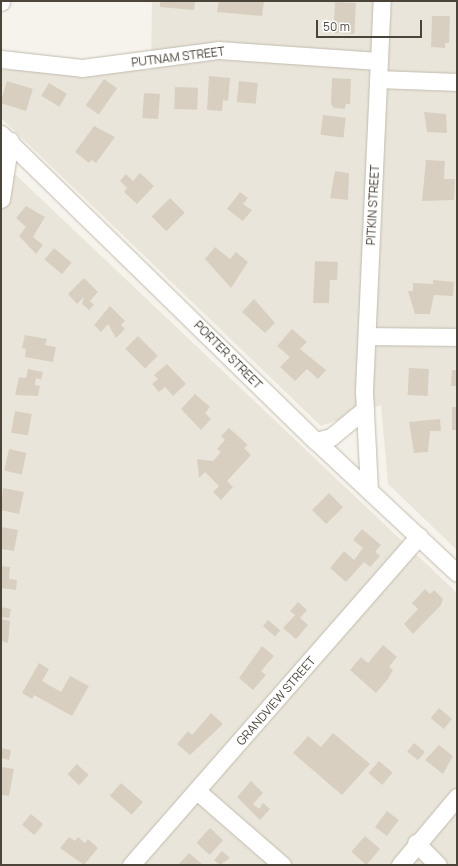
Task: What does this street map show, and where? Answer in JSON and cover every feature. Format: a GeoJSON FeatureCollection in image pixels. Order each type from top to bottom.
{"type":"FeatureCollection","features":[{"type":"Feature","properties":{"kind":"street","name":"PITKIN STREET"},"geometry":{"type":"LineString","coordinates":[[369,490],[365,409],[382,1]]}},
{"type":"Feature","properties":{"kind":"street","name":"PUTNAM STREET"},"geometry":{"type":"LineString","coordinates":[[1,59],[82,68],[218,50],[379,61]]}},
{"type":"Feature","properties":{"kind":"street"},"geometry":{"type":"LineString","coordinates":[[378,79],[457,82]]}},
{"type":"Feature","properties":{"kind":"street"},"geometry":{"type":"LineString","coordinates":[[1,199],[5,138]]}},
{"type":"Feature","properties":{"kind":"street","name":"PORTER STREET"},"geometry":{"type":"LineString","coordinates":[[5,138],[316,441],[420,536],[457,573]]}},
{"type":"Feature","properties":{"kind":"street"},"geometry":{"type":"LineString","coordinates":[[367,336],[457,337]]}},
{"type":"Feature","properties":{"kind":"street"},"geometry":{"type":"LineString","coordinates":[[316,441],[331,437],[365,409]]}},
{"type":"Feature","properties":{"kind":"street","name":"GRANDVIEW STREET"},"geometry":{"type":"LineString","coordinates":[[131,865],[420,536]]}},
{"type":"Feature","properties":{"kind":"street"},"geometry":{"type":"LineString","coordinates":[[197,791],[282,865]]}},
{"type":"Feature","properties":{"kind":"street"},"geometry":{"type":"LineString","coordinates":[[400,865],[416,843],[457,797]]}},
{"type":"Feature","properties":{"kind":"street"},"geometry":{"type":"LineString","coordinates":[[416,843],[438,865]]}},
{"type":"Feature","properties":{"kind":"shaded area"},"geometry":{"type":"Polygon","coordinates":[[[152,1],[457,1],[457,550],[388,484],[381,405],[321,426],[1,118],[2,70],[151,70],[152,1]]]}},
{"type":"Feature","properties":{"kind":"shaded area"},"geometry":{"type":"Polygon","coordinates":[[[1,161],[457,593],[457,865],[1,865],[1,161]]]}},
{"type":"Feature","properties":{"kind":"building"},"geometry":{"type":"Polygon","coordinates":[[[160,1],[195,1],[194,10],[160,7],[160,1]]]}},
{"type":"Feature","properties":{"kind":"building"},"geometry":{"type":"Polygon","coordinates":[[[219,1],[264,1],[262,16],[217,12],[219,1]]]}},
{"type":"Feature","properties":{"kind":"building"},"geometry":{"type":"Polygon","coordinates":[[[335,2],[356,3],[354,34],[333,33],[335,2]]]}},
{"type":"Feature","properties":{"kind":"building"},"geometry":{"type":"Polygon","coordinates":[[[432,16],[450,16],[449,43],[445,43],[445,48],[431,47],[432,16]]]}},
{"type":"Feature","properties":{"kind":"building"},"geometry":{"type":"Polygon","coordinates":[[[209,76],[230,78],[228,101],[223,100],[222,111],[207,110],[209,76]]]}},
{"type":"Feature","properties":{"kind":"building"},"geometry":{"type":"Polygon","coordinates":[[[332,78],[351,79],[350,104],[346,104],[345,109],[334,108],[331,104],[332,78]]]}},
{"type":"Feature","properties":{"kind":"building"},"geometry":{"type":"Polygon","coordinates":[[[104,79],[117,88],[99,114],[86,105],[104,79]]]}},
{"type":"Feature","properties":{"kind":"building"},"geometry":{"type":"Polygon","coordinates":[[[7,81],[33,89],[26,111],[1,103],[7,81]]]}},
{"type":"Feature","properties":{"kind":"building"},"geometry":{"type":"Polygon","coordinates":[[[239,81],[258,83],[256,104],[237,102],[239,81]]]}},
{"type":"Feature","properties":{"kind":"building"},"geometry":{"type":"Polygon","coordinates":[[[49,83],[67,94],[59,107],[41,96],[49,83]]]}},
{"type":"Feature","properties":{"kind":"building"},"geometry":{"type":"Polygon","coordinates":[[[175,87],[198,88],[197,110],[174,109],[175,87]]]}},
{"type":"Feature","properties":{"kind":"building"},"geometry":{"type":"Polygon","coordinates":[[[144,93],[160,94],[158,119],[142,118],[144,93]]]}},
{"type":"Feature","properties":{"kind":"building"},"geometry":{"type":"Polygon","coordinates":[[[424,112],[446,114],[447,133],[427,132],[424,112]]]}},
{"type":"Feature","properties":{"kind":"building"},"geometry":{"type":"Polygon","coordinates":[[[323,115],[346,118],[343,138],[321,135],[323,115]]]}},
{"type":"Feature","properties":{"kind":"building"},"geometry":{"type":"Polygon","coordinates":[[[94,126],[115,137],[96,163],[92,160],[89,163],[75,152],[94,126]]]}},
{"type":"Feature","properties":{"kind":"building"},"geometry":{"type":"Polygon","coordinates":[[[426,160],[445,161],[444,179],[455,179],[454,200],[422,201],[426,160]]]}},
{"type":"Feature","properties":{"kind":"building"},"geometry":{"type":"Polygon","coordinates":[[[335,171],[349,173],[348,200],[330,198],[335,171]]]}},
{"type":"Feature","properties":{"kind":"building"},"geometry":{"type":"Polygon","coordinates":[[[140,173],[154,186],[137,204],[124,192],[127,188],[120,181],[126,174],[133,181],[140,173]]]}},
{"type":"Feature","properties":{"kind":"building"},"geometry":{"type":"Polygon","coordinates":[[[240,192],[248,198],[243,204],[252,210],[243,221],[227,209],[240,192]]]}},
{"type":"Feature","properties":{"kind":"building"},"geometry":{"type":"Polygon","coordinates":[[[170,198],[185,213],[166,231],[152,216],[170,198]]]}},
{"type":"Feature","properties":{"kind":"building"},"geometry":{"type":"Polygon","coordinates":[[[26,206],[45,217],[33,237],[43,245],[36,254],[19,236],[26,227],[16,218],[26,206]]]}},
{"type":"Feature","properties":{"kind":"building"},"geometry":{"type":"Polygon","coordinates":[[[215,247],[230,259],[236,252],[248,262],[231,288],[205,259],[215,247]]]}},
{"type":"Feature","properties":{"kind":"building"},"geometry":{"type":"Polygon","coordinates":[[[54,248],[72,263],[62,274],[44,259],[54,248]]]}},
{"type":"Feature","properties":{"kind":"building"},"geometry":{"type":"Polygon","coordinates":[[[315,261],[338,262],[337,280],[330,280],[329,303],[313,303],[315,261]]]}},
{"type":"Feature","properties":{"kind":"building"},"geometry":{"type":"Polygon","coordinates":[[[84,278],[98,292],[90,301],[94,305],[89,310],[82,304],[84,297],[77,304],[68,294],[84,278]]]}},
{"type":"Feature","properties":{"kind":"building"},"geometry":{"type":"Polygon","coordinates":[[[433,280],[454,282],[453,296],[434,295],[430,314],[415,314],[408,291],[413,291],[413,283],[433,284],[433,280]]]}},
{"type":"Feature","properties":{"kind":"building"},"geometry":{"type":"Polygon","coordinates":[[[254,299],[275,323],[265,333],[242,312],[254,299]]]}},
{"type":"Feature","properties":{"kind":"building"},"geometry":{"type":"Polygon","coordinates":[[[110,306],[125,321],[121,325],[125,329],[116,338],[108,324],[101,332],[94,325],[110,306]]]}},
{"type":"Feature","properties":{"kind":"building"},"geometry":{"type":"Polygon","coordinates":[[[292,329],[307,342],[300,349],[326,370],[318,379],[307,369],[295,381],[280,367],[290,357],[277,346],[292,329]]]}},
{"type":"Feature","properties":{"kind":"building"},"geometry":{"type":"Polygon","coordinates":[[[25,335],[47,339],[45,345],[56,347],[53,362],[25,357],[26,349],[22,348],[25,335]]]}},
{"type":"Feature","properties":{"kind":"building"},"geometry":{"type":"Polygon","coordinates":[[[138,336],[158,356],[145,369],[125,349],[138,336]]]}},
{"type":"Feature","properties":{"kind":"building"},"geometry":{"type":"Polygon","coordinates":[[[167,364],[186,384],[173,396],[165,387],[159,392],[152,384],[158,379],[154,375],[167,364]]]}},
{"type":"Feature","properties":{"kind":"building"},"geometry":{"type":"Polygon","coordinates":[[[409,368],[429,369],[428,396],[408,395],[409,368]]]}},
{"type":"Feature","properties":{"kind":"building"},"geometry":{"type":"Polygon","coordinates":[[[28,369],[43,372],[41,380],[36,378],[35,385],[40,386],[38,396],[15,395],[19,377],[26,378],[28,369]]]}},
{"type":"Feature","properties":{"kind":"building"},"geometry":{"type":"Polygon","coordinates":[[[452,370],[457,370],[457,386],[451,386],[452,370]]]}},
{"type":"Feature","properties":{"kind":"building"},"geometry":{"type":"Polygon","coordinates":[[[195,394],[210,407],[205,413],[211,419],[201,430],[181,409],[195,394]]]}},
{"type":"Feature","properties":{"kind":"building"},"geometry":{"type":"Polygon","coordinates":[[[452,407],[457,407],[457,430],[452,430],[452,407]]]}},
{"type":"Feature","properties":{"kind":"building"},"geometry":{"type":"Polygon","coordinates":[[[15,411],[32,414],[28,436],[11,433],[15,411]]]}},
{"type":"Feature","properties":{"kind":"building"},"geometry":{"type":"Polygon","coordinates":[[[440,419],[441,431],[430,431],[428,452],[414,453],[409,422],[440,419]]]}},
{"type":"Feature","properties":{"kind":"building"},"geometry":{"type":"Polygon","coordinates":[[[229,428],[248,445],[244,448],[251,455],[227,481],[233,487],[221,500],[213,492],[219,486],[205,472],[199,478],[197,459],[213,461],[221,452],[217,449],[225,440],[221,436],[229,428]]]}},
{"type":"Feature","properties":{"kind":"building"},"geometry":{"type":"Polygon","coordinates":[[[9,449],[27,453],[22,474],[4,470],[9,449]]]}},
{"type":"Feature","properties":{"kind":"building"},"geometry":{"type":"Polygon","coordinates":[[[3,488],[24,492],[19,514],[1,510],[3,488]]]}},
{"type":"Feature","properties":{"kind":"building"},"geometry":{"type":"Polygon","coordinates":[[[329,493],[343,507],[326,524],[312,510],[329,493]]]}},
{"type":"Feature","properties":{"kind":"building"},"geometry":{"type":"Polygon","coordinates":[[[1,527],[18,530],[14,551],[1,549],[1,527]]]}},
{"type":"Feature","properties":{"kind":"building"},"geometry":{"type":"Polygon","coordinates":[[[362,529],[381,545],[375,552],[380,556],[370,567],[364,562],[346,582],[330,568],[344,551],[354,560],[363,548],[353,540],[362,529]]]}},
{"type":"Feature","properties":{"kind":"building"},"geometry":{"type":"Polygon","coordinates":[[[1,566],[10,567],[9,579],[17,580],[16,590],[1,588],[1,566]]]}},
{"type":"Feature","properties":{"kind":"building"},"geometry":{"type":"Polygon","coordinates":[[[425,589],[430,594],[434,590],[443,599],[441,605],[413,634],[404,624],[418,609],[412,603],[425,589]]]}},
{"type":"Feature","properties":{"kind":"building"},"geometry":{"type":"Polygon","coordinates":[[[298,602],[307,610],[300,618],[308,625],[296,639],[283,628],[295,615],[290,611],[298,602]]]}},
{"type":"Feature","properties":{"kind":"building"},"geometry":{"type":"Polygon","coordinates":[[[1,607],[11,609],[9,618],[1,617],[1,607]]]}},
{"type":"Feature","properties":{"kind":"building"},"geometry":{"type":"Polygon","coordinates":[[[1,619],[10,621],[8,643],[1,641],[1,619]]]}},
{"type":"Feature","properties":{"kind":"building"},"geometry":{"type":"Polygon","coordinates":[[[268,620],[280,630],[275,636],[263,626],[268,620]]]}},
{"type":"Feature","properties":{"kind":"building"},"geometry":{"type":"Polygon","coordinates":[[[383,645],[397,657],[389,667],[393,670],[388,679],[376,693],[350,670],[361,657],[368,663],[383,645]]]}},
{"type":"Feature","properties":{"kind":"building"},"geometry":{"type":"Polygon","coordinates":[[[262,646],[274,656],[261,671],[266,675],[253,690],[239,678],[262,646]]]}},
{"type":"Feature","properties":{"kind":"building"},"geometry":{"type":"Polygon","coordinates":[[[39,663],[49,669],[42,681],[61,692],[70,676],[89,686],[72,716],[34,695],[32,699],[22,693],[39,663]]]}},
{"type":"Feature","properties":{"kind":"building"},"geometry":{"type":"Polygon","coordinates":[[[439,708],[452,719],[444,729],[431,718],[439,708]]]}},
{"type":"Feature","properties":{"kind":"building"},"geometry":{"type":"Polygon","coordinates":[[[211,713],[223,724],[190,755],[177,744],[188,731],[192,735],[211,713]]]}},
{"type":"Feature","properties":{"kind":"building"},"geometry":{"type":"Polygon","coordinates":[[[333,733],[370,764],[342,795],[293,753],[308,736],[321,747],[333,733]]]}},
{"type":"Feature","properties":{"kind":"building"},"geometry":{"type":"Polygon","coordinates":[[[414,743],[425,752],[418,760],[407,752],[414,743]]]}},
{"type":"Feature","properties":{"kind":"building"},"geometry":{"type":"Polygon","coordinates":[[[439,745],[453,756],[443,774],[425,760],[439,745]]]}},
{"type":"Feature","properties":{"kind":"building"},"geometry":{"type":"Polygon","coordinates":[[[1,748],[11,750],[9,760],[1,758],[1,748]]]}},
{"type":"Feature","properties":{"kind":"building"},"geometry":{"type":"Polygon","coordinates":[[[379,761],[393,773],[382,785],[369,773],[379,761]]]}},
{"type":"Feature","properties":{"kind":"building"},"geometry":{"type":"Polygon","coordinates":[[[77,764],[89,775],[79,785],[67,774],[77,764]]]}},
{"type":"Feature","properties":{"kind":"building"},"geometry":{"type":"Polygon","coordinates":[[[2,767],[14,769],[9,796],[1,795],[2,767]]]}},
{"type":"Feature","properties":{"kind":"building"},"geometry":{"type":"Polygon","coordinates":[[[251,781],[263,793],[253,804],[259,809],[263,803],[270,809],[260,820],[237,797],[251,781]]]}},
{"type":"Feature","properties":{"kind":"building"},"geometry":{"type":"Polygon","coordinates":[[[121,783],[143,802],[132,815],[110,796],[121,783]]]}},
{"type":"Feature","properties":{"kind":"building"},"geometry":{"type":"Polygon","coordinates":[[[387,811],[399,820],[387,836],[375,827],[387,811]]]}},
{"type":"Feature","properties":{"kind":"building"},"geometry":{"type":"Polygon","coordinates":[[[31,814],[43,824],[34,835],[22,825],[31,814]]]}},
{"type":"Feature","properties":{"kind":"building"},"geometry":{"type":"Polygon","coordinates":[[[210,828],[223,840],[210,855],[196,843],[210,828]]]}},
{"type":"Feature","properties":{"kind":"building"},"geometry":{"type":"Polygon","coordinates":[[[365,836],[380,849],[366,865],[351,852],[365,836]]]}},
{"type":"Feature","properties":{"kind":"building"},"geometry":{"type":"Polygon","coordinates":[[[69,837],[75,841],[78,837],[85,843],[88,839],[98,848],[84,865],[60,848],[69,837]]]}},
{"type":"Feature","properties":{"kind":"building"},"geometry":{"type":"Polygon","coordinates":[[[222,851],[230,858],[220,865],[214,860],[222,851]]]}},
{"type":"Feature","properties":{"kind":"building"},"geometry":{"type":"Polygon","coordinates":[[[189,853],[203,865],[178,865],[189,853]]]}}]}
